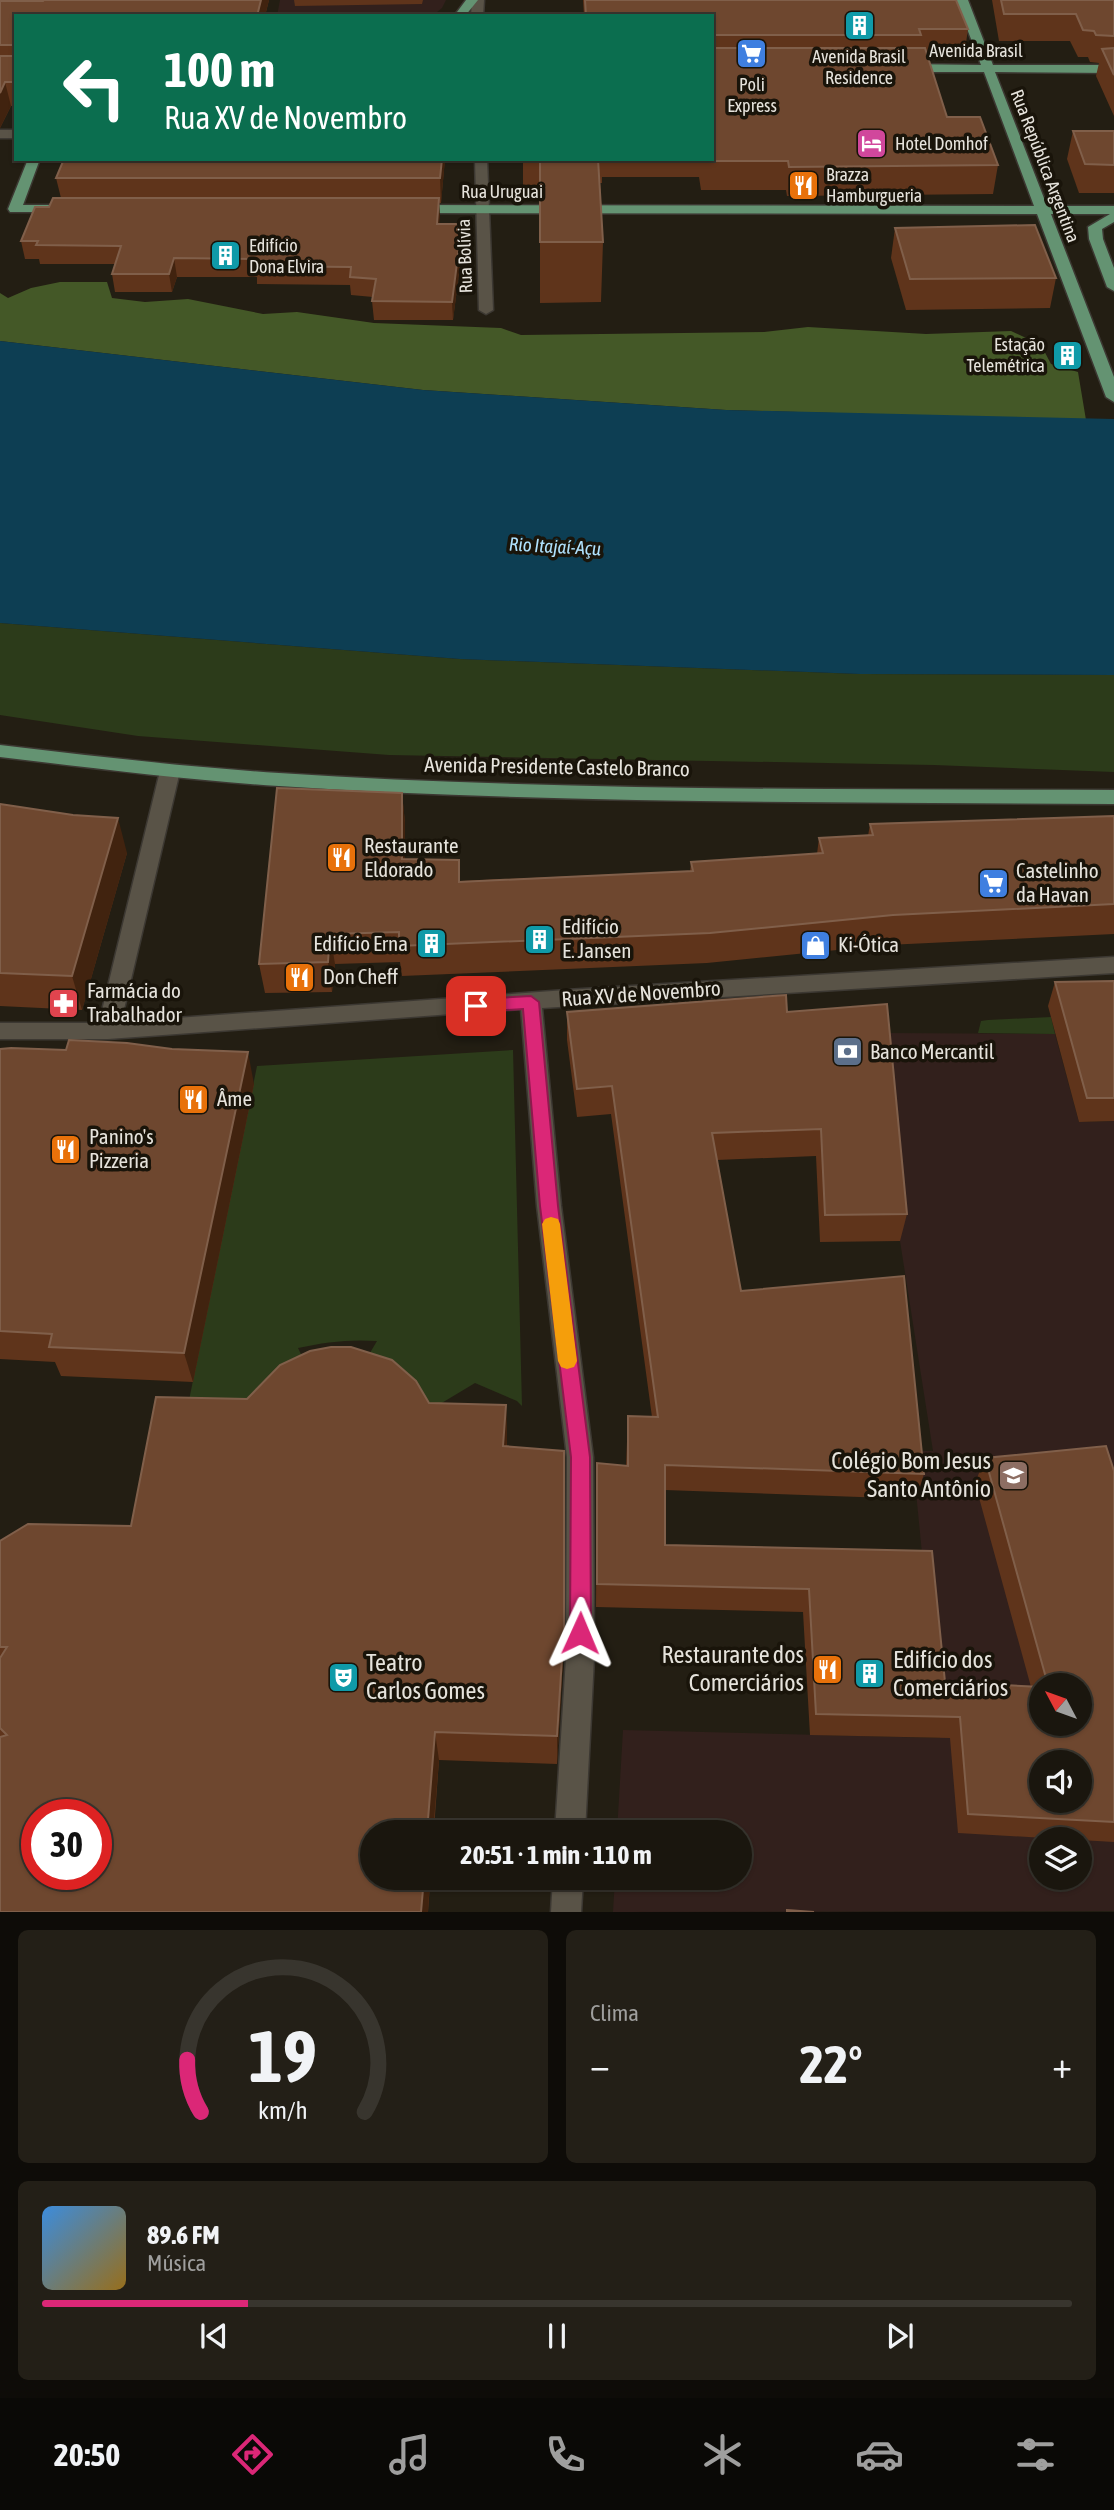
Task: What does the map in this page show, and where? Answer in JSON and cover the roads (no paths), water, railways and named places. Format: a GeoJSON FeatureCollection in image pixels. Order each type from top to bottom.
{"type":"FeatureCollection","features":[{"type":"Feature","properties":{"kind":"main road"},"geometry":{"type":"LineString","coordinates":[[460,14],[472,0]]}},
{"type":"Feature","properties":{"kind":"main road","name":"Rua República Argentina"},"geometry":{"type":"LineString","coordinates":[[962,0],[1114,397]]}},
{"type":"Feature","properties":{"kind":"main road","name":"Avenida Brasil"},"geometry":{"type":"LineString","coordinates":[[884,68],[1114,69]]}},
{"type":"Feature","properties":{"kind":"main road"},"geometry":{"type":"LineString","coordinates":[[954,68],[994,85]]}},
{"type":"Feature","properties":{"kind":"main road"},"geometry":{"type":"LineString","coordinates":[[33,161],[15,209],[70,209]]}},
{"type":"Feature","properties":{"kind":"main road","name":"Rua Uruguai"},"geometry":{"type":"LineString","coordinates":[[399,209],[1114,210]]}},
{"type":"Feature","properties":{"kind":"main road","name":"Rua República Argentina"},"geometry":{"type":"LineString","coordinates":[[1114,217],[1095,227],[1096,239],[1114,287]]}},
{"type":"Feature","properties":{"kind":"main road","name":"Avenida Presidente Castelo Branco"},"geometry":{"type":"LineString","coordinates":[[0,751],[170,771],[430,788],[1114,797]]}},
{"type":"Feature","properties":{"kind":"street","name":"Rua Bolívia"},"geometry":{"type":"LineString","coordinates":[[481,161],[486,310]]}},
{"type":"Feature","properties":{"kind":"street"},"geometry":{"type":"LineString","coordinates":[[108,1031],[170,771]]}},
{"type":"Feature","properties":{"kind":"street","name":"Rua XV de Novembro"},"geometry":{"type":"LineString","coordinates":[[0,1031],[108,1031],[1114,965]]}},
{"type":"Feature","properties":{"kind":"street"},"geometry":{"type":"LineString","coordinates":[[531,1002],[551,1220],[580,1457],[580,1658],[571,1820]]}},
{"type":"Feature","properties":{"kind":"street"},"geometry":{"type":"LineString","coordinates":[[566,1912],[567,1890]]}},
{"type":"Feature","properties":{"kind":"water","name":"Rio Itajaí-Açu"},"geometry":{"type":"Polygon","coordinates":[[[0,341],[423,390],[726,410],[1114,419],[1114,675],[860,674],[460,659],[0,623],[0,341]]]}},
{"type":"Feature","properties":{"kind":"place","name":"Avenida Brasil Residence"},"geometry":{"type":"Point","coordinates":[859,26]}},
{"type":"Feature","properties":{"kind":"place","name":"Poli Express"},"geometry":{"type":"Point","coordinates":[752,54]}},
{"type":"Feature","properties":{"kind":"place","name":"Hotel Domhof"},"geometry":{"type":"Point","coordinates":[872,144]}},
{"type":"Feature","properties":{"kind":"place","name":"Brazza Hamburgueria"},"geometry":{"type":"Point","coordinates":[803,185]}},
{"type":"Feature","properties":{"kind":"place","name":"Edifício Dona Elvira"},"geometry":{"type":"Point","coordinates":[226,256]}},
{"type":"Feature","properties":{"kind":"place","name":"Estação Telemétrica"},"geometry":{"type":"Point","coordinates":[1068,355]}},
{"type":"Feature","properties":{"kind":"place","name":"Restaurante Eldorado"},"geometry":{"type":"Point","coordinates":[341,858]}},
{"type":"Feature","properties":{"kind":"place","name":"Castelinho da Havan"},"geometry":{"type":"Point","coordinates":[993,883]}},
{"type":"Feature","properties":{"kind":"place","name":"Edifício E. Jansen"},"geometry":{"type":"Point","coordinates":[539,939]}},
{"type":"Feature","properties":{"kind":"place","name":"Edifício Erna"},"geometry":{"type":"Point","coordinates":[431,944]}},
{"type":"Feature","properties":{"kind":"place","name":"Ki-Ótica"},"geometry":{"type":"Point","coordinates":[815,945]}},
{"type":"Feature","properties":{"kind":"place","name":"Don Cheff"},"geometry":{"type":"Point","coordinates":[300,977]}},
{"type":"Feature","properties":{"kind":"place","name":"Farmácia do Trabalhador"},"geometry":{"type":"Point","coordinates":[64,1003]}},
{"type":"Feature","properties":{"kind":"place","name":"Banco Mercantil"},"geometry":{"type":"Point","coordinates":[847,1052]}},
{"type":"Feature","properties":{"kind":"place","name":"Âme"},"geometry":{"type":"Point","coordinates":[194,1099]}},
{"type":"Feature","properties":{"kind":"place","name":"Panino's Pizzeria"},"geometry":{"type":"Point","coordinates":[66,1149]}},
{"type":"Feature","properties":{"kind":"place","name":"Colégio Bom Jesus Santo Antônio"},"geometry":{"type":"Point","coordinates":[1014,1475]}},
{"type":"Feature","properties":{"kind":"place","name":"Restaurante dos Comerciários"},"geometry":{"type":"Point","coordinates":[827,1669]}},
{"type":"Feature","properties":{"kind":"place","name":"Edifício dos Comerciários"},"geometry":{"type":"Point","coordinates":[870,1674]}},
{"type":"Feature","properties":{"kind":"place","name":"Teatro Carlos Gomes"},"geometry":{"type":"Point","coordinates":[343,1677]}}]}
